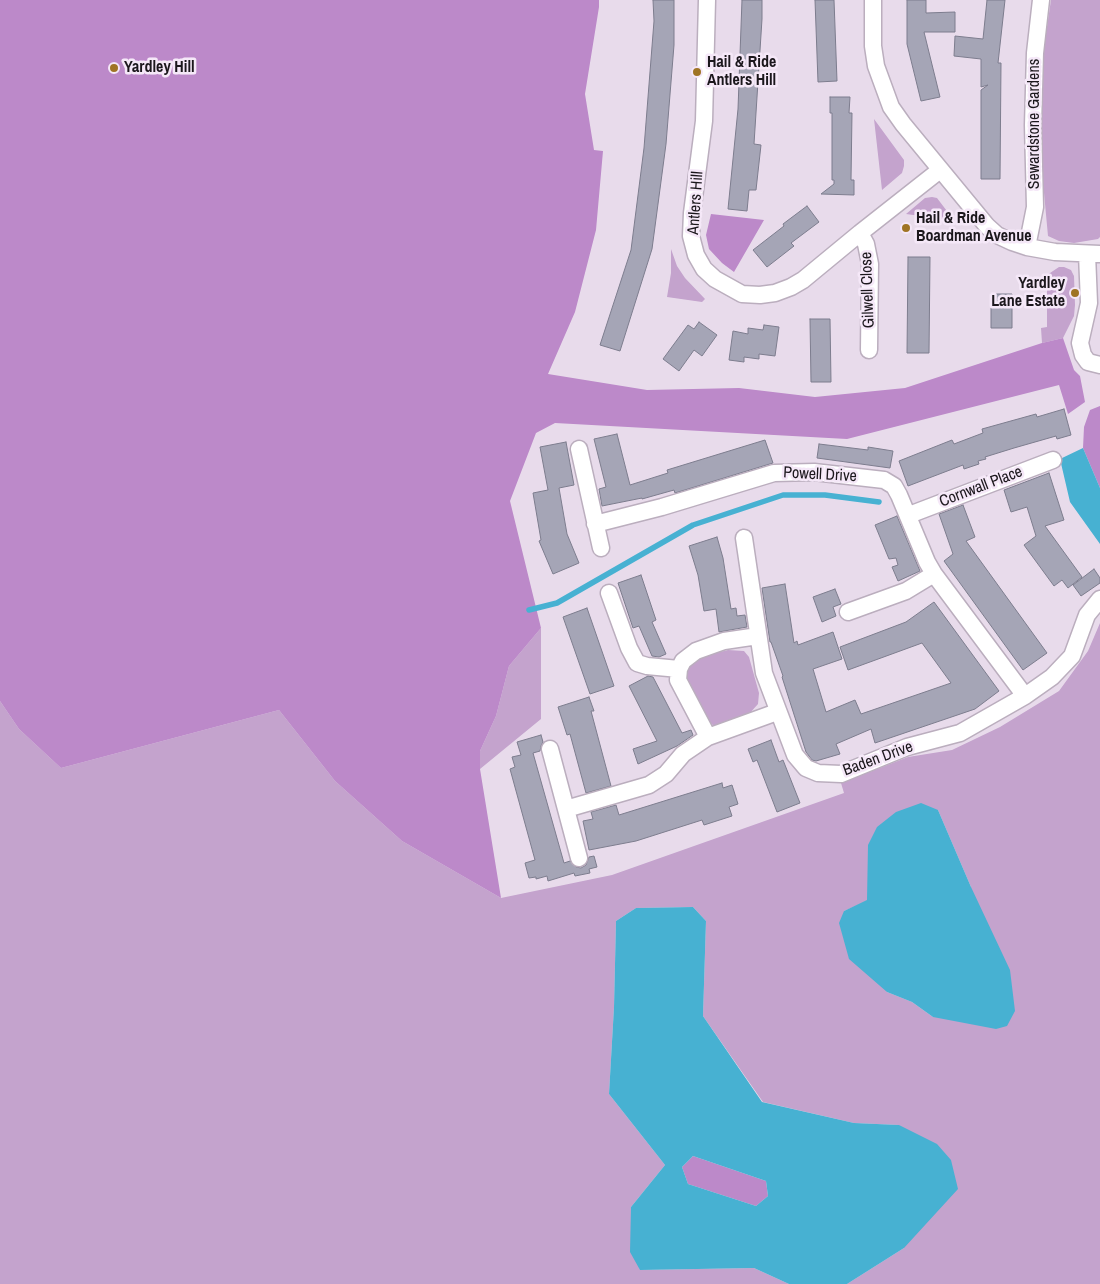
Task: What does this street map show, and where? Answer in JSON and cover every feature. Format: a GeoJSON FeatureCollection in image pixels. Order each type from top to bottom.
{"type":"FeatureCollection","features":[{"type":"Feature","properties":{"kind":"street","name":"Antlers Hill"},"geometry":{"type":"LineString","coordinates":[[708,0],[704,121],[692,213],[692,236],[696,254],[704,269],[715,279],[742,294],[775,294],[803,280],[940,170]]}},
{"type":"Feature","properties":{"kind":"street"},"geometry":{"type":"LineString","coordinates":[[873,0],[873,46],[882,84],[891,106],[903,124],[987,226],[997,235],[1027,247],[1055,252],[1093,254],[1089,303],[1080,343],[1083,355],[1088,362],[1100,365]]}},
{"type":"Feature","properties":{"kind":"street","name":"Sewardstone Gardens"},"geometry":{"type":"LineString","coordinates":[[1027,247],[1035,207],[1035,53],[1041,0]]}},
{"type":"Feature","properties":{"kind":"street","name":"Gilwell Close"},"geometry":{"type":"LineString","coordinates":[[860,233],[866,244],[870,264],[869,350]]}},
{"type":"Feature","properties":{"kind":"street"},"geometry":{"type":"LineString","coordinates":[[579,449],[594,524],[601,548]]}},
{"type":"Feature","properties":{"kind":"street","name":"Cornwall Place"},"geometry":{"type":"LineString","coordinates":[[909,515],[1053,460]]}},
{"type":"Feature","properties":{"kind":"street","name":"Powell Drive"},"geometry":{"type":"LineString","coordinates":[[594,524],[662,507],[774,473],[814,472],[884,480],[894,486],[909,515],[927,562],[934,574],[1025,696]]}},
{"type":"Feature","properties":{"kind":"street","name":"Baden Drive"},"geometry":{"type":"LineString","coordinates":[[744,538],[764,673],[794,755],[806,768],[818,774],[841,774],[907,747],[960,733],[1025,696],[1052,677],[1072,656],[1087,615],[1100,599]]}},
{"type":"Feature","properties":{"kind":"street"},"geometry":{"type":"LineString","coordinates":[[848,612],[906,591],[934,574]]}},
{"type":"Feature","properties":{"kind":"street"},"geometry":{"type":"LineString","coordinates":[[608,593],[629,648],[637,663],[647,666],[679,669]]}},
{"type":"Feature","properties":{"kind":"street"},"geometry":{"type":"LineString","coordinates":[[708,737],[678,680],[679,669],[683,661],[696,651],[724,641],[758,636]]}},
{"type":"Feature","properties":{"kind":"street"},"geometry":{"type":"LineString","coordinates":[[566,809],[649,785],[666,774],[683,754],[708,737],[778,712]]}},
{"type":"Feature","properties":{"kind":"street"},"geometry":{"type":"LineString","coordinates":[[550,749],[579,858]]}},
{"type":"Feature","properties":{"kind":"shaded area"},"geometry":{"type":"Polygon","coordinates":[[[0,0],[599,0],[585,94],[594,150],[603,151],[596,230],[575,312],[548,374],[647,390],[739,388],[815,397],[905,388],[1042,343],[1063,338],[1074,370],[1080,376],[1085,402],[1068,414],[1059,385],[847,439],[555,423],[536,433],[510,501],[541,628],[509,666],[496,716],[480,751],[480,769],[501,898],[402,841],[335,781],[279,710],[61,768],[19,729],[0,701],[0,0]]]}},
{"type":"Feature","properties":{"kind":"shaded area"},"geometry":{"type":"Polygon","coordinates":[[[1051,0],[1100,0],[1100,237],[1074,243],[1059,241],[1048,236],[1039,139],[1044,47],[1051,0]]]}},
{"type":"Feature","properties":{"kind":"shaded area"},"geometry":{"type":"Polygon","coordinates":[[[874,119],[904,160],[902,173],[882,190],[874,119]]]}},
{"type":"Feature","properties":{"kind":"shaded area"},"geometry":{"type":"Polygon","coordinates":[[[925,198],[937,198],[953,219],[906,214],[925,198]]]}},
{"type":"Feature","properties":{"kind":"shaded area"},"geometry":{"type":"Polygon","coordinates":[[[711,214],[764,220],[734,272],[722,263],[709,249],[706,235],[711,214]]]}},
{"type":"Feature","properties":{"kind":"shaded area"},"geometry":{"type":"Polygon","coordinates":[[[671,249],[677,266],[685,278],[705,299],[702,302],[667,297],[671,273],[671,249]]]}},
{"type":"Feature","properties":{"kind":"shaded area"},"geometry":{"type":"Polygon","coordinates":[[[1059,267],[1071,270],[1074,276],[1074,316],[1063,338],[1042,343],[1041,328],[1047,327],[1047,275],[1059,267]]]}},
{"type":"Feature","properties":{"kind":"shaded area"},"geometry":{"type":"Polygon","coordinates":[[[1100,406],[1100,488],[1083,448],[1084,427],[1090,410],[1100,406]]]}},
{"type":"Feature","properties":{"kind":"shaded area"},"geometry":{"type":"Polygon","coordinates":[[[1100,623],[1100,1284],[847,1284],[904,1248],[899,1125],[854,1123],[763,1102],[703,1016],[706,921],[693,907],[636,908],[616,921],[609,1094],[665,1165],[631,1207],[640,1270],[754,1268],[789,1284],[0,1284],[0,701],[19,729],[61,768],[279,710],[335,781],[402,841],[501,898],[612,875],[844,793],[841,783],[908,757],[952,750],[1000,727],[1059,691],[1088,651],[1100,623]],[[938,810],[867,901],[844,911],[887,992],[912,1002],[933,1017],[971,887],[938,810]]]}},
{"type":"Feature","properties":{"kind":"shaded area"},"geometry":{"type":"Polygon","coordinates":[[[541,628],[541,719],[480,769],[480,751],[496,716],[509,666],[541,628]]]}},
{"type":"Feature","properties":{"kind":"shaded area"},"geometry":{"type":"Polygon","coordinates":[[[728,650],[744,651],[749,657],[759,693],[758,704],[749,714],[721,727],[714,726],[708,721],[685,679],[686,668],[700,657],[728,650]]]}},
{"type":"Feature","properties":{"kind":"shaded area"},"geometry":{"type":"Polygon","coordinates":[[[693,1156],[766,1181],[768,1196],[756,1206],[688,1184],[682,1167],[693,1156]]]}},
{"type":"Feature","properties":{"kind":"water"},"geometry":{"type":"Polygon","coordinates":[[[1083,448],[1100,488],[1100,544],[1070,502],[1060,459],[1083,448]]]}},
{"type":"Feature","properties":{"kind":"water"},"geometry":{"type":"Polygon","coordinates":[[[921,803],[938,810],[971,887],[1010,970],[1015,1011],[1007,1026],[996,1029],[933,1017],[912,1002],[887,992],[849,959],[839,923],[844,911],[867,900],[868,845],[877,827],[896,812],[921,803]]]}},
{"type":"Feature","properties":{"kind":"water"},"geometry":{"type":"Polygon","coordinates":[[[693,907],[706,921],[703,1016],[762,1102],[854,1123],[899,1125],[937,1144],[951,1160],[958,1189],[904,1248],[847,1284],[789,1284],[754,1268],[640,1270],[630,1252],[631,1207],[665,1165],[609,1094],[616,921],[636,908],[693,907]],[[693,1156],[682,1167],[688,1184],[756,1206],[768,1196],[766,1181],[693,1156]]]}},
{"type":"Feature","properties":{"kind":"building"},"geometry":{"type":"Polygon","coordinates":[[[653,0],[674,0],[674,45],[666,144],[652,249],[620,351],[600,345],[631,250],[644,148],[654,21],[653,0]]]}},
{"type":"Feature","properties":{"kind":"building"},"geometry":{"type":"Polygon","coordinates":[[[742,0],[762,0],[754,144],[761,145],[756,190],[749,190],[747,211],[728,209],[738,109],[742,0]]]}},
{"type":"Feature","properties":{"kind":"building"},"geometry":{"type":"Polygon","coordinates":[[[815,0],[834,0],[837,81],[818,82],[815,0]]]}},
{"type":"Feature","properties":{"kind":"building"},"geometry":{"type":"Polygon","coordinates":[[[907,0],[926,0],[926,13],[955,12],[955,32],[924,32],[940,97],[921,101],[907,44],[907,0]]]}},
{"type":"Feature","properties":{"kind":"building"},"geometry":{"type":"Polygon","coordinates":[[[987,0],[1005,0],[998,63],[1001,63],[1000,179],[981,179],[981,90],[988,85],[981,87],[981,59],[954,56],[955,36],[983,39],[987,0]]]}},
{"type":"Feature","properties":{"kind":"building"},"geometry":{"type":"Polygon","coordinates":[[[830,97],[850,97],[849,113],[852,113],[851,180],[854,180],[854,195],[821,194],[834,184],[834,180],[832,180],[832,113],[830,113],[830,97]]]}},
{"type":"Feature","properties":{"kind":"building"},"geometry":{"type":"Polygon","coordinates":[[[807,206],[819,222],[791,243],[794,246],[767,267],[753,250],[807,206]]]}},
{"type":"Feature","properties":{"kind":"building"},"geometry":{"type":"Polygon","coordinates":[[[908,257],[930,257],[929,353],[907,353],[908,257]]]}},
{"type":"Feature","properties":{"kind":"building"},"geometry":{"type":"Polygon","coordinates":[[[991,294],[1012,294],[1012,328],[991,328],[991,294]]]}},
{"type":"Feature","properties":{"kind":"building"},"geometry":{"type":"Polygon","coordinates":[[[810,319],[830,319],[831,382],[811,382],[810,319]]]}},
{"type":"Feature","properties":{"kind":"building"},"geometry":{"type":"Polygon","coordinates":[[[699,322],[717,335],[702,356],[694,350],[679,371],[663,359],[688,325],[694,329],[699,322]]]}},
{"type":"Feature","properties":{"kind":"building"},"geometry":{"type":"Polygon","coordinates":[[[764,325],[779,327],[775,356],[759,354],[759,359],[744,357],[744,362],[729,360],[733,331],[748,334],[748,328],[763,330],[764,325]]]}},
{"type":"Feature","properties":{"kind":"building"},"geometry":{"type":"Polygon","coordinates":[[[1064,409],[1071,435],[1057,439],[1056,436],[985,457],[986,459],[978,461],[979,464],[964,469],[963,465],[908,486],[899,461],[952,440],[954,444],[983,433],[982,429],[1036,414],[1037,417],[1064,409]]]}},
{"type":"Feature","properties":{"kind":"building"},"geometry":{"type":"Polygon","coordinates":[[[617,434],[630,485],[668,473],[667,470],[765,440],[773,463],[675,493],[674,490],[642,499],[602,506],[599,489],[606,487],[594,439],[617,434]]]}},
{"type":"Feature","properties":{"kind":"building"},"geometry":{"type":"Polygon","coordinates":[[[566,442],[574,485],[559,488],[567,534],[579,563],[553,574],[539,541],[541,540],[533,493],[548,490],[540,447],[566,442]]]}},
{"type":"Feature","properties":{"kind":"building"},"geometry":{"type":"Polygon","coordinates":[[[819,444],[868,450],[868,447],[893,451],[890,468],[817,458],[819,444]]]}},
{"type":"Feature","properties":{"kind":"building"},"geometry":{"type":"Polygon","coordinates":[[[1049,473],[1064,520],[1045,526],[1082,577],[1068,588],[1062,580],[1054,586],[1024,545],[1036,536],[1027,507],[1011,512],[1004,490],[1049,473]]]}},
{"type":"Feature","properties":{"kind":"building"},"geometry":{"type":"Polygon","coordinates":[[[963,505],[975,537],[966,541],[1047,653],[1023,670],[944,561],[953,554],[939,514],[963,505]]]}},
{"type":"Feature","properties":{"kind":"building"},"geometry":{"type":"Polygon","coordinates":[[[897,516],[920,571],[898,581],[892,567],[898,565],[896,558],[889,559],[875,525],[897,516]]]}},
{"type":"Feature","properties":{"kind":"building"},"geometry":{"type":"Polygon","coordinates":[[[717,537],[723,558],[731,609],[736,608],[737,616],[745,615],[747,627],[719,632],[716,609],[704,611],[698,575],[689,546],[717,537]]]}},
{"type":"Feature","properties":{"kind":"building"},"geometry":{"type":"Polygon","coordinates":[[[1094,569],[1100,578],[1100,583],[1081,596],[1073,585],[1094,569]]]}},
{"type":"Feature","properties":{"kind":"building"},"geometry":{"type":"Polygon","coordinates":[[[641,575],[656,620],[652,622],[666,654],[659,657],[652,656],[639,626],[633,628],[618,583],[641,575]]]}},
{"type":"Feature","properties":{"kind":"building"},"geometry":{"type":"Polygon","coordinates":[[[785,584],[794,643],[797,641],[798,645],[833,632],[842,659],[813,669],[826,712],[855,700],[861,714],[951,683],[922,643],[848,670],[840,647],[906,622],[934,602],[999,691],[975,709],[875,743],[871,729],[836,744],[840,754],[816,761],[812,760],[806,752],[783,676],[770,642],[762,588],[785,584]]]}},
{"type":"Feature","properties":{"kind":"building"},"geometry":{"type":"Polygon","coordinates":[[[835,589],[841,604],[833,607],[836,616],[822,622],[813,597],[835,589]]]}},
{"type":"Feature","properties":{"kind":"building"},"geometry":{"type":"Polygon","coordinates":[[[587,608],[614,686],[590,694],[563,617],[587,608]]]}},
{"type":"Feature","properties":{"kind":"building"},"geometry":{"type":"Polygon","coordinates":[[[648,676],[653,677],[682,733],[691,730],[693,735],[677,746],[638,764],[633,749],[657,741],[629,686],[648,676]]]}},
{"type":"Feature","properties":{"kind":"building"},"geometry":{"type":"Polygon","coordinates":[[[589,697],[611,786],[586,793],[570,734],[567,735],[558,707],[589,697]]]}},
{"type":"Feature","properties":{"kind":"building"},"geometry":{"type":"Polygon","coordinates":[[[541,735],[543,742],[540,751],[533,753],[564,863],[570,861],[576,867],[581,868],[586,865],[589,857],[594,856],[597,867],[589,869],[590,873],[575,876],[574,873],[548,881],[547,876],[536,879],[536,877],[529,878],[525,863],[535,860],[510,769],[515,767],[512,757],[521,755],[517,742],[541,735]]]}},
{"type":"Feature","properties":{"kind":"building"},"geometry":{"type":"Polygon","coordinates":[[[771,740],[779,762],[783,760],[800,803],[777,812],[757,760],[753,762],[748,749],[771,740]]]}},
{"type":"Feature","properties":{"kind":"building"},"geometry":{"type":"Polygon","coordinates":[[[722,783],[723,788],[732,785],[738,804],[729,807],[732,816],[704,825],[702,820],[636,841],[589,850],[583,821],[593,819],[591,812],[616,805],[619,815],[722,783]]]}},
{"type":"Feature","properties":{"kind":"waterway"},"geometry":{"type":"LineString","coordinates":[[529,610],[557,603],[693,525],[783,495],[825,495],[879,502]]}},
{"type":"Feature","properties":{"kind":"place","name":"Yardley Hill"},"geometry":{"type":"Point","coordinates":[114,68]}},
{"type":"Feature","properties":{"kind":"place","name":"Hail & Ride Antlers Hill"},"geometry":{"type":"Point","coordinates":[697,72]}},
{"type":"Feature","properties":{"kind":"place","name":"Hail & Ride Boardman Avenue"},"geometry":{"type":"Point","coordinates":[906,228]}},
{"type":"Feature","properties":{"kind":"place","name":"Yardley Lane Estate"},"geometry":{"type":"Point","coordinates":[1075,293]}}]}
